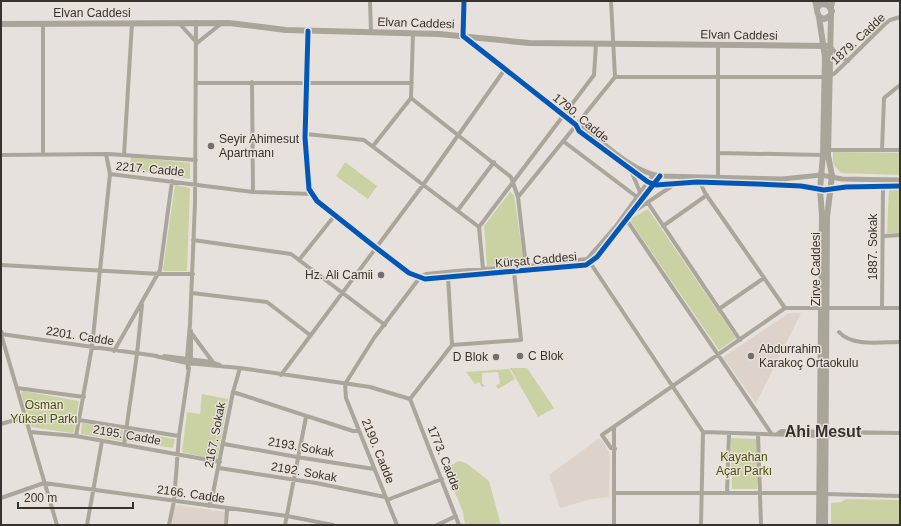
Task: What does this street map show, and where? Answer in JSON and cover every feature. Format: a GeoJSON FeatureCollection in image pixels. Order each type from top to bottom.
{"type":"FeatureCollection","features":[{"type":"Feature","properties":{"kind":"main road"},"geometry":{"type":"LineString","coordinates":[[815,1],[818,8],[817,13],[819,17],[826,18],[831,11],[825,2],[818,8]]}},
{"type":"Feature","properties":{"kind":"main road","name":"Zirve Caddesi"},"geometry":{"type":"LineString","coordinates":[[819,525],[822,494],[824,309],[827,217],[832,176],[829,167],[828,150],[827,77],[827,47],[831,11]]}},
{"type":"Feature","properties":{"kind":"main road","name":"Zirve Caddesi"},"geometry":{"type":"LineString","coordinates":[[819,17],[827,47]]}},
{"type":"Feature","properties":{"kind":"main road","name":"Elvan Caddesi"},"geometry":{"type":"LineString","coordinates":[[1,24],[222,22],[266,28],[308,31],[413,33],[463,36],[529,43],[827,47]]}},
{"type":"Feature","properties":{"kind":"main road","name":"Zirve Caddesi"},"geometry":{"type":"LineString","coordinates":[[824,309],[820,175],[823,155],[827,77]]}},
{"type":"Feature","properties":{"kind":"main road","name":"Zirve Caddesi"},"geometry":{"type":"LineString","coordinates":[[822,494],[825,525]]}},
{"type":"Feature","properties":{"kind":"street"},"geometry":{"type":"LineString","coordinates":[[370,1],[371,32]]}},
{"type":"Feature","properties":{"kind":"street"},"geometry":{"type":"LineString","coordinates":[[463,36],[464,1]]}},
{"type":"Feature","properties":{"kind":"street"},"geometry":{"type":"LineString","coordinates":[[518,197],[615,77],[611,1]]}},
{"type":"Feature","properties":{"kind":"street"},"geometry":{"type":"LineString","coordinates":[[831,11],[833,1]]}},
{"type":"Feature","properties":{"kind":"street","name":"1879. Cadde"},"geometry":{"type":"LineString","coordinates":[[827,77],[836,73],[885,24],[890,20],[900,17]]}},
{"type":"Feature","properties":{"kind":"street"},"geometry":{"type":"LineString","coordinates":[[179,22],[197,43]]}},
{"type":"Feature","properties":{"kind":"street"},"geometry":{"type":"LineString","coordinates":[[189,361],[196,160],[196,22]]}},
{"type":"Feature","properties":{"kind":"street"},"geometry":{"type":"LineString","coordinates":[[197,43],[222,22]]}},
{"type":"Feature","properties":{"kind":"street"},"geometry":{"type":"LineString","coordinates":[[124,154],[132,23]]}},
{"type":"Feature","properties":{"kind":"street"},"geometry":{"type":"LineString","coordinates":[[43,24],[43,154]]}},
{"type":"Feature","properties":{"kind":"street"},"geometry":{"type":"LineString","coordinates":[[308,31],[306,83],[306,164],[310,189],[317,201],[409,273],[421,276],[385,325],[345,384]]}},
{"type":"Feature","properties":{"kind":"street"},"geometry":{"type":"LineString","coordinates":[[373,146],[411,98],[413,33]]}},
{"type":"Feature","properties":{"kind":"street","name":"1790. Cadde"},"geometry":{"type":"LineString","coordinates":[[463,36],[563,116],[576,125],[583,127],[634,166],[653,175],[660,176]]}},
{"type":"Feature","properties":{"kind":"street"},"geometry":{"type":"LineString","coordinates":[[483,269],[479,227],[595,72],[596,44]]}},
{"type":"Feature","properties":{"kind":"street"},"geometry":{"type":"LineString","coordinates":[[718,46],[718,177]]}},
{"type":"Feature","properties":{"kind":"street"},"geometry":{"type":"LineString","coordinates":[[827,47],[848,61]]}},
{"type":"Feature","properties":{"kind":"street"},"geometry":{"type":"LineString","coordinates":[[280,375],[340,292],[423,185],[505,69]]}},
{"type":"Feature","properties":{"kind":"street"},"geometry":{"type":"LineString","coordinates":[[615,77],[827,77]]}},
{"type":"Feature","properties":{"kind":"street"},"geometry":{"type":"LineString","coordinates":[[252,82],[253,192]]}},
{"type":"Feature","properties":{"kind":"street"},"geometry":{"type":"LineString","coordinates":[[197,83],[412,83]]}},
{"type":"Feature","properties":{"kind":"street"},"geometry":{"type":"LineString","coordinates":[[882,150],[884,98],[900,85]]}},
{"type":"Feature","properties":{"kind":"street"},"geometry":{"type":"LineString","coordinates":[[411,98],[458,136],[509,174],[514,182],[518,197],[526,266]]}},
{"type":"Feature","properties":{"kind":"street","name":"1790. Cadde"},"geometry":{"type":"LineString","coordinates":[[576,125],[579,131],[631,171],[650,183]]}},
{"type":"Feature","properties":{"kind":"street"},"geometry":{"type":"LineString","coordinates":[[306,134],[364,140],[479,227]]}},
{"type":"Feature","properties":{"kind":"street"},"geometry":{"type":"LineString","coordinates":[[563,141],[637,197]]}},
{"type":"Feature","properties":{"kind":"street"},"geometry":{"type":"LineString","coordinates":[[828,150],[900,150]]}},
{"type":"Feature","properties":{"kind":"street"},"geometry":{"type":"LineString","coordinates":[[718,153],[823,155]]}},
{"type":"Feature","properties":{"kind":"street"},"geometry":{"type":"LineString","coordinates":[[106,154],[110,174]]}},
{"type":"Feature","properties":{"kind":"street"},"geometry":{"type":"LineString","coordinates":[[1,155],[124,154],[196,160]]}},
{"type":"Feature","properties":{"kind":"street"},"geometry":{"type":"LineString","coordinates":[[458,210],[494,162]]}},
{"type":"Feature","properties":{"kind":"street"},"geometry":{"type":"LineString","coordinates":[[631,171],[640,192]]}},
{"type":"Feature","properties":{"kind":"street","name":"2217. Cadde"},"geometry":{"type":"LineString","coordinates":[[76,436],[92,347],[110,174],[253,192],[313,194]]}},
{"type":"Feature","properties":{"kind":"street","name":"Kürşat Caddesi"},"geometry":{"type":"LineString","coordinates":[[421,276],[426,274],[588,261],[597,257],[631,213],[650,183],[653,175]]}},
{"type":"Feature","properties":{"kind":"street"},"geometry":{"type":"LineString","coordinates":[[660,176],[782,179],[820,175],[842,179],[900,180]]}},
{"type":"Feature","properties":{"kind":"street","name":"Kürşat Caddesi"},"geometry":{"type":"LineString","coordinates":[[421,276],[425,279],[582,267],[616,226],[640,192],[660,176]]}},
{"type":"Feature","properties":{"kind":"street"},"geometry":{"type":"LineString","coordinates":[[114,351],[158,274],[161,265],[172,181]]}},
{"type":"Feature","properties":{"kind":"street"},"geometry":{"type":"LineString","coordinates":[[650,183],[675,184],[700,182],[801,186],[820,189],[900,186]]}},
{"type":"Feature","properties":{"kind":"street"},"geometry":{"type":"LineString","coordinates":[[700,182],[707,196],[785,308]]}},
{"type":"Feature","properties":{"kind":"street"},"geometry":{"type":"LineString","coordinates":[[631,213],[675,184]]}},
{"type":"Feature","properties":{"kind":"street","name":"1887. Sokak"},"geometry":{"type":"LineString","coordinates":[[882,308],[884,236],[883,186]]}},
{"type":"Feature","properties":{"kind":"street"},"geometry":{"type":"LineString","coordinates":[[663,226],[707,196]]}},
{"type":"Feature","properties":{"kind":"street"},"geometry":{"type":"LineString","coordinates":[[648,203],[740,340]]}},
{"type":"Feature","properties":{"kind":"street"},"geometry":{"type":"LineString","coordinates":[[299,260],[335,215]]}},
{"type":"Feature","properties":{"kind":"street"},"geometry":{"type":"LineString","coordinates":[[626,219],[771,433]]}},
{"type":"Feature","properties":{"kind":"street"},"geometry":{"type":"LineString","coordinates":[[884,236],[900,235]]}},
{"type":"Feature","properties":{"kind":"street"},"geometry":{"type":"LineString","coordinates":[[193,240],[286,252],[299,260],[385,325]]}},
{"type":"Feature","properties":{"kind":"street"},"geometry":{"type":"LineString","coordinates":[[588,261],[703,432],[701,525]]}},
{"type":"Feature","properties":{"kind":"street"},"geometry":{"type":"LineString","coordinates":[[1,265],[158,274],[193,274]]}},
{"type":"Feature","properties":{"kind":"street"},"geometry":{"type":"LineString","coordinates":[[452,345],[521,340],[514,272]]}},
{"type":"Feature","properties":{"kind":"street"},"geometry":{"type":"LineString","coordinates":[[410,399],[452,345],[448,277]]}},
{"type":"Feature","properties":{"kind":"street"},"geometry":{"type":"LineString","coordinates":[[719,309],[764,278]]}},
{"type":"Feature","properties":{"kind":"street"},"geometry":{"type":"LineString","coordinates":[[192,293],[267,302],[310,335]]}},
{"type":"Feature","properties":{"kind":"street"},"geometry":{"type":"LineString","coordinates":[[124,445],[137,354],[142,304]]}},
{"type":"Feature","properties":{"kind":"street"},"geometry":{"type":"LineString","coordinates":[[615,449],[611,448],[602,435],[785,308],[900,308]]}},
{"type":"Feature","properties":{"kind":"street"},"geometry":{"type":"LineString","coordinates":[[169,525],[174,501],[177,454],[189,361],[191,333],[190,324]]}},
{"type":"Feature","properties":{"kind":"street"},"geometry":{"type":"LineString","coordinates":[[839,332],[847,339],[858,341],[900,342]]}},
{"type":"Feature","properties":{"kind":"street"},"geometry":{"type":"LineString","coordinates":[[1,333],[57,525]]}},
{"type":"Feature","properties":{"kind":"street","name":"2201. Cadde"},"geometry":{"type":"LineString","coordinates":[[1,333],[114,351],[370,387],[410,399]]}},
{"type":"Feature","properties":{"kind":"street"},"geometry":{"type":"LineString","coordinates":[[191,333],[212,362]]}},
{"type":"Feature","properties":{"kind":"street","name":"2201. Cadde"},"geometry":{"type":"LineString","coordinates":[[189,361],[212,362],[223,366]]}},
{"type":"Feature","properties":{"kind":"street","name":"2167. Sokak"},"geometry":{"type":"LineString","coordinates":[[209,506],[219,468],[233,392],[240,368]]}},
{"type":"Feature","properties":{"kind":"street","name":"2190. Cadde"},"geometry":{"type":"LineString","coordinates":[[345,384],[346,398],[397,525]]}},
{"type":"Feature","properties":{"kind":"street"},"geometry":{"type":"LineString","coordinates":[[17,388],[84,397]]}},
{"type":"Feature","properties":{"kind":"street"},"geometry":{"type":"LineString","coordinates":[[233,392],[306,417],[353,431],[359,431]]}},
{"type":"Feature","properties":{"kind":"street","name":"1773. Cadde"},"geometry":{"type":"LineString","coordinates":[[410,399],[459,525]]}},
{"type":"Feature","properties":{"kind":"street"},"geometry":{"type":"LineString","coordinates":[[1,424],[25,417]]}},
{"type":"Feature","properties":{"kind":"street"},"geometry":{"type":"LineString","coordinates":[[285,525],[306,417]]}},
{"type":"Feature","properties":{"kind":"street"},"geometry":{"type":"LineString","coordinates":[[79,420],[179,436]]}},
{"type":"Feature","properties":{"kind":"street"},"geometry":{"type":"LineString","coordinates":[[614,427],[614,525]]}},
{"type":"Feature","properties":{"kind":"street"},"geometry":{"type":"LineString","coordinates":[[703,432],[777,434],[781,431],[849,436],[856,433],[900,433]]}},
{"type":"Feature","properties":{"kind":"street","name":"2195. Cadde"},"geometry":{"type":"LineString","coordinates":[[30,432],[76,436],[220,462]]}},
{"type":"Feature","properties":{"kind":"street"},"geometry":{"type":"LineString","coordinates":[[727,493],[729,433]]}},
{"type":"Feature","properties":{"kind":"street"},"geometry":{"type":"LineString","coordinates":[[758,434],[761,525]]}},
{"type":"Feature","properties":{"kind":"street"},"geometry":{"type":"LineString","coordinates":[[87,525],[102,441]]}},
{"type":"Feature","properties":{"kind":"street","name":"2193. Sokak"},"geometry":{"type":"LineString","coordinates":[[224,444],[374,469]]}},
{"type":"Feature","properties":{"kind":"street","name":"2192. Sokak"},"geometry":{"type":"LineString","coordinates":[[219,468],[293,480],[386,499]]}},
{"type":"Feature","properties":{"kind":"street"},"geometry":{"type":"LineString","coordinates":[[386,499],[442,479]]}},
{"type":"Feature","properties":{"kind":"street","name":"2166. Cadde"},"geometry":{"type":"LineString","coordinates":[[1,498],[44,484],[287,516],[319,524],[333,525]]}},
{"type":"Feature","properties":{"kind":"street"},"geometry":{"type":"LineString","coordinates":[[614,493],[900,496]]}},
{"type":"Feature","properties":{"kind":"street"},"geometry":{"type":"LineString","coordinates":[[226,525],[227,509]]}},
{"type":"Feature","properties":{"kind":"street"},"geometry":{"type":"LineString","coordinates":[[437,525],[456,516]]}},
{"type":"Feature","properties":{"kind":"shaded area"},"geometry":{"type":"Polygon","coordinates":[[[789,313],[801,313],[756,403],[723,357],[789,313]]]}},
{"type":"Feature","properties":{"kind":"shaded area"},"geometry":{"type":"Polygon","coordinates":[[[598,439],[602,440],[610,454],[609,497],[592,499],[560,508],[549,475],[598,439]]]}},
{"type":"Feature","properties":{"kind":"shaded area"},"geometry":{"type":"Polygon","coordinates":[[[178,505],[225,512],[224,525],[172,525],[174,507],[178,505]]]}},
{"type":"Feature","properties":{"kind":"green space"},"geometry":{"type":"Polygon","coordinates":[[[833,152],[900,153],[900,175],[841,173],[833,164],[833,152]]]}},
{"type":"Feature","properties":{"kind":"green space"},"geometry":{"type":"Polygon","coordinates":[[[131,157],[190,163],[190,179],[131,170],[131,157]]]}},
{"type":"Feature","properties":{"kind":"green space"},"geometry":{"type":"Polygon","coordinates":[[[345,162],[377,186],[368,199],[336,176],[345,162]]]}},
{"type":"Feature","properties":{"kind":"green space"},"geometry":{"type":"Polygon","coordinates":[[[175,185],[190,188],[187,271],[164,271],[163,269],[175,185]]]}},
{"type":"Feature","properties":{"kind":"green space"},"geometry":{"type":"Polygon","coordinates":[[[889,190],[900,190],[900,233],[887,233],[889,190]]]}},
{"type":"Feature","properties":{"kind":"green space"},"geometry":{"type":"Polygon","coordinates":[[[510,192],[514,195],[524,263],[487,266],[484,226],[510,192]]]}},
{"type":"Feature","properties":{"kind":"green space"},"geometry":{"type":"Polygon","coordinates":[[[648,209],[736,338],[719,350],[631,222],[632,218],[648,209]]]}},
{"type":"Feature","properties":{"kind":"green space"},"geometry":{"type":"Polygon","coordinates":[[[510,368],[527,368],[554,408],[538,417],[510,368]]]}},
{"type":"Feature","properties":{"kind":"green space"},"geometry":{"type":"Polygon","coordinates":[[[509,369],[515,379],[498,389],[496,386],[500,383],[498,372],[482,373],[482,383],[485,386],[482,387],[479,382],[475,384],[466,372],[509,369]]]}},
{"type":"Feature","properties":{"kind":"green space","name":"Osman Yüksel Parkı"},"geometry":{"type":"Polygon","coordinates":[[[23,391],[79,401],[74,432],[72,433],[31,427],[21,393],[23,391]]]}},
{"type":"Feature","properties":{"kind":"green space"},"geometry":{"type":"Polygon","coordinates":[[[202,394],[228,399],[217,460],[182,452],[187,412],[200,414],[202,394]]]}},
{"type":"Feature","properties":{"kind":"green space"},"geometry":{"type":"Polygon","coordinates":[[[82,423],[123,430],[122,441],[81,434],[82,423]]]}},
{"type":"Feature","properties":{"kind":"green space"},"geometry":{"type":"Polygon","coordinates":[[[128,431],[175,439],[173,448],[126,441],[128,431]]]}},
{"type":"Feature","properties":{"kind":"green space","name":"Kayahan Açar Parkı"},"geometry":{"type":"Polygon","coordinates":[[[731,438],[757,439],[757,489],[732,489],[731,438]]]}},
{"type":"Feature","properties":{"kind":"green space"},"geometry":{"type":"Polygon","coordinates":[[[459,461],[466,463],[489,481],[501,525],[465,525],[463,512],[445,468],[459,461]]]}},
{"type":"Feature","properties":{"kind":"green space"},"geometry":{"type":"Polygon","coordinates":[[[846,499],[900,500],[900,525],[831,525],[831,503],[841,502],[846,499]]]}},
{"type":"Feature","properties":{"kind":"cycle path"},"geometry":{"type":"LineString","coordinates":[[464,1],[463,36],[576,125],[579,131],[648,182],[656,185],[697,182],[757,184],[801,186],[824,190],[846,187],[900,186]]}},
{"type":"Feature","properties":{"kind":"cycle path"},"geometry":{"type":"LineString","coordinates":[[308,31],[305,138],[309,189],[317,201],[409,273],[425,279],[586,265],[597,257],[660,176]]}},
{"type":"Feature","properties":{"kind":"place","name":"Seyir Ahimesut Apartmanı"},"geometry":{"type":"Point","coordinates":[211,146]}},
{"type":"Feature","properties":{"kind":"place","name":"Hz. Ali Camii"},"geometry":{"type":"Point","coordinates":[381,275]}},
{"type":"Feature","properties":{"kind":"place","name":"C Blok"},"geometry":{"type":"Point","coordinates":[520,356]}},
{"type":"Feature","properties":{"kind":"place","name":"Abdurrahim Karakoç Ortaokulu"},"geometry":{"type":"Point","coordinates":[751,356]}},
{"type":"Feature","properties":{"kind":"place","name":"D Blok"},"geometry":{"type":"Point","coordinates":[496,357]}},
{"type":"Feature","properties":{"kind":"district","name":"Ahi Mesut"},"geometry":{"type":"Point","coordinates":[823,431]}}]}
